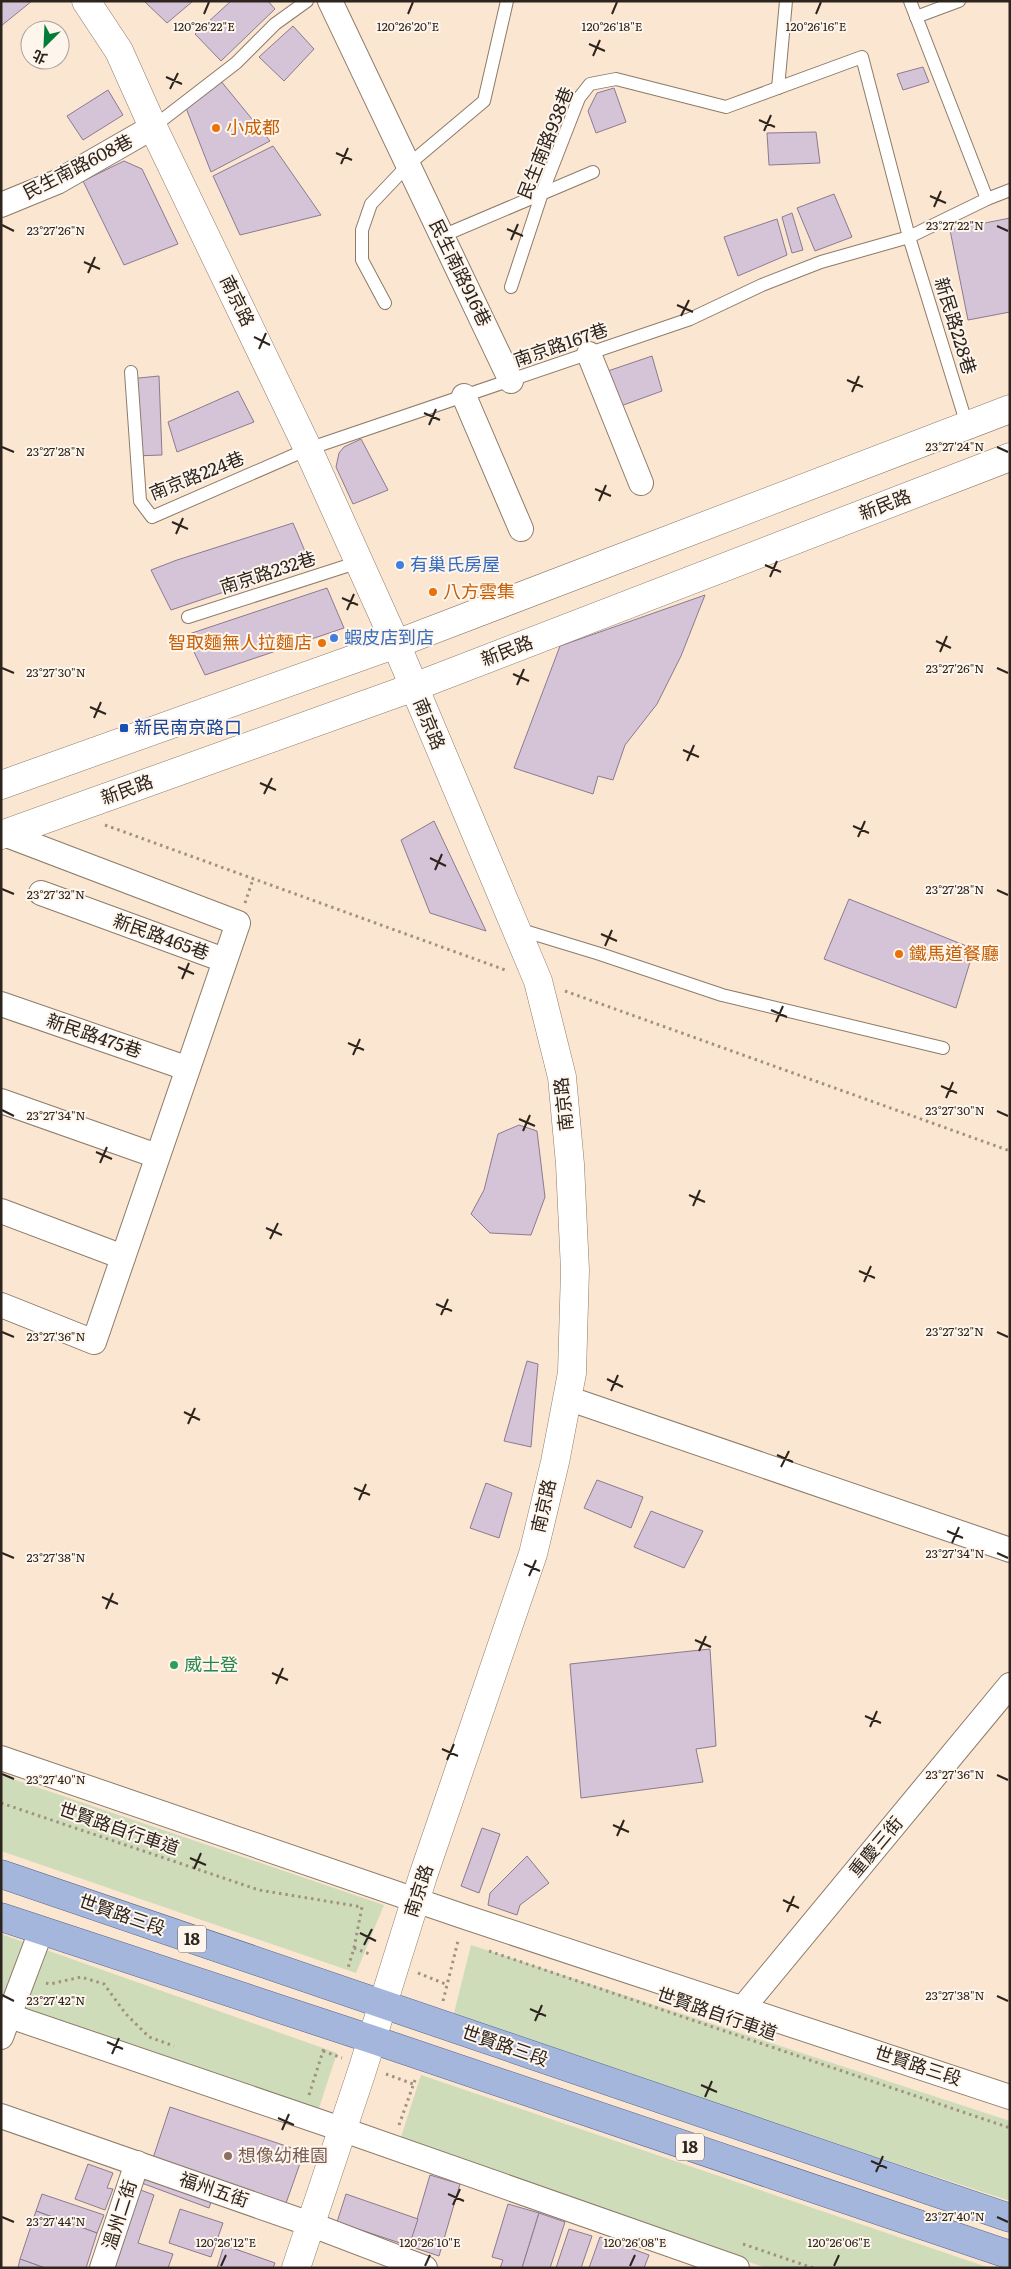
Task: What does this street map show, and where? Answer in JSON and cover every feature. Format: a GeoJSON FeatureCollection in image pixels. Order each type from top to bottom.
{"type":"FeatureCollection","features":[{"type":"Feature","properties":{"kind":"main road","name":"世賢路三段"},"geometry":{"type":"LineString","coordinates":[[1,1874],[1010,2218]]}},
{"type":"Feature","properties":{"kind":"main road","name":"世賢路三段"},"geometry":{"type":"LineString","coordinates":[[1,1917],[371,2038],[1010,2255]]}},
{"type":"Feature","properties":{"kind":"street","name":"南京路"},"geometry":{"type":"LineString","coordinates":[[86,1],[119,50],[153,128],[308,450],[396,644],[514,928],[538,981],[562,1077],[570,1164],[575,1270],[572,1373],[555,1462],[533,1554],[416,1900],[361,2074],[341,2128],[296,2268]]}},
{"type":"Feature","properties":{"kind":"street","name":"民生南路916巷"},"geometry":{"type":"LineString","coordinates":[[330,1],[511,381]]}},
{"type":"Feature","properties":{"kind":"street","name":"民生南路608巷"},"geometry":{"type":"LineString","coordinates":[[1,205],[56,182],[153,128]]}},
{"type":"Feature","properties":{"kind":"street"},"geometry":{"type":"LineString","coordinates":[[589,354],[641,483]]}},
{"type":"Feature","properties":{"kind":"street"},"geometry":{"type":"LineString","coordinates":[[464,396],[521,529]]}},
{"type":"Feature","properties":{"kind":"street"},"geometry":{"type":"LineString","coordinates":[[1,785],[396,644],[1010,409]]}},
{"type":"Feature","properties":{"kind":"street","name":"新民路"},"geometry":{"type":"LineString","coordinates":[[3,835],[414,687],[1010,457]]}},
{"type":"Feature","properties":{"kind":"street"},"geometry":{"type":"LineString","coordinates":[[1,1305],[94,1342],[186,1068],[238,923],[3,835]]}},
{"type":"Feature","properties":{"kind":"street","name":"新民路465巷"},"geometry":{"type":"LineString","coordinates":[[41,893],[224,960]]}},
{"type":"Feature","properties":{"kind":"street","name":"新民路475巷"},"geometry":{"type":"LineString","coordinates":[[1,1004],[186,1068]]}},
{"type":"Feature","properties":{"kind":"street"},"geometry":{"type":"LineString","coordinates":[[1,1101],[157,1156]]}},
{"type":"Feature","properties":{"kind":"street"},"geometry":{"type":"LineString","coordinates":[[1,1211],[123,1257]]}},
{"type":"Feature","properties":{"kind":"street"},"geometry":{"type":"LineString","coordinates":[[567,1398],[1010,1550]]}},
{"type":"Feature","properties":{"kind":"street","name":"重慶三街"},"geometry":{"type":"LineString","coordinates":[[742,2009],[1010,1684]]}},
{"type":"Feature","properties":{"kind":"street","name":"世賢路三段"},"geometry":{"type":"LineString","coordinates":[[1,1758],[416,1900],[1010,2097]]}},
{"type":"Feature","properties":{"kind":"street"},"geometry":{"type":"LineString","coordinates":[[41,1931],[4,2022],[341,2128],[737,2268]]}},
{"type":"Feature","properties":{"kind":"street","name":"福州五街"},"geometry":{"type":"LineString","coordinates":[[1,2116],[310,2224],[425,2268]]}},
{"type":"Feature","properties":{"kind":"street","name":"溫州二街"},"geometry":{"type":"LineString","coordinates":[[102,2268],[137,2163]]}},
{"type":"Feature","properties":{"kind":"lane"},"geometry":{"type":"LineString","coordinates":[[153,128],[236,63],[275,24],[307,1]]}},
{"type":"Feature","properties":{"kind":"lane"},"geometry":{"type":"LineString","coordinates":[[385,303],[362,260],[362,230],[371,204],[408,165],[484,101],[507,1]]}},
{"type":"Feature","properties":{"kind":"lane"},"geometry":{"type":"LineString","coordinates":[[778,88],[786,1]]}},
{"type":"Feature","properties":{"kind":"lane"},"geometry":{"type":"LineString","coordinates":[[910,1],[988,199]]}},
{"type":"Feature","properties":{"kind":"lane"},"geometry":{"type":"LineString","coordinates":[[916,17],[959,1]]}},
{"type":"Feature","properties":{"kind":"lane","name":"民生南路938巷"},"geometry":{"type":"LineString","coordinates":[[511,287],[542,193],[579,98],[590,84],[616,79],[726,107],[862,57]]}},
{"type":"Feature","properties":{"kind":"lane","name":"新民路228巷"},"geometry":{"type":"LineString","coordinates":[[862,57],[909,237],[968,425]]}},
{"type":"Feature","properties":{"kind":"lane"},"geometry":{"type":"LineString","coordinates":[[442,236],[593,172]]}},
{"type":"Feature","properties":{"kind":"lane"},"geometry":{"type":"LineString","coordinates":[[909,237],[1010,190]]}},
{"type":"Feature","properties":{"kind":"lane","name":"南京路167巷"},"geometry":{"type":"LineString","coordinates":[[308,450],[690,319],[762,285],[821,262],[909,237]]}},
{"type":"Feature","properties":{"kind":"lane","name":"南京路224巷"},"geometry":{"type":"LineString","coordinates":[[131,372],[140,501],[152,516],[308,450]]}},
{"type":"Feature","properties":{"kind":"lane","name":"南京路232巷"},"geometry":{"type":"LineString","coordinates":[[188,617],[359,562]]}},
{"type":"Feature","properties":{"kind":"lane"},"geometry":{"type":"LineString","coordinates":[[514,928],[600,954],[722,995],[944,1048]]}},
{"type":"Feature","properties":{"kind":"path","name":"世賢路自行車道"},"geometry":{"type":"LineString","coordinates":[[1,1804],[259,1890],[362,1907],[354,1948]]}},
{"type":"Feature","properties":{"kind":"path"},"geometry":{"type":"LineString","coordinates":[[448,1986],[458,1941],[467,1944]]}},
{"type":"Feature","properties":{"kind":"path","name":"世賢路自行車道"},"geometry":{"type":"LineString","coordinates":[[486,1950],[1010,2128]]}},
{"type":"Feature","properties":{"kind":"path"},"geometry":{"type":"LineString","coordinates":[[24,1975],[50,1984],[81,1977],[104,1984],[126,2014],[149,2037],[178,2047]]}},
{"type":"Feature","properties":{"kind":"path"},"geometry":{"type":"LineString","coordinates":[[309,2095],[323,2051]]}},
{"type":"Feature","properties":{"kind":"path"},"geometry":{"type":"LineString","coordinates":[[408,2129],[399,2125],[413,2084]]}},
{"type":"Feature","properties":{"kind":"path"},"geometry":{"type":"LineString","coordinates":[[738,2242],[813,2268]]}},
{"type":"Feature","properties":{"kind":"green space"},"geometry":{"type":"Polygon","coordinates":[[[1,1775],[384,1905],[356,1973],[1,1851],[1,1775]]]}},
{"type":"Feature","properties":{"kind":"green space"},"geometry":{"type":"Polygon","coordinates":[[[1,1934],[337,2053],[318,2111],[1,2000],[1,1934]]]}},
{"type":"Feature","properties":{"kind":"green space"},"geometry":{"type":"Polygon","coordinates":[[[471,1945],[1010,2121],[1010,2201],[453,2017],[471,1945]]]}},
{"type":"Feature","properties":{"kind":"green space"},"geometry":{"type":"Polygon","coordinates":[[[421,2075],[990,2268],[766,2268],[401,2137],[421,2075]]]}},
{"type":"Feature","properties":{"kind":"building"},"geometry":{"type":"Polygon","coordinates":[[[1,1],[32,1],[1,26],[1,1]]]}},
{"type":"Feature","properties":{"kind":"building"},"geometry":{"type":"Polygon","coordinates":[[[144,1],[193,1],[167,23],[144,1]]]}},
{"type":"Feature","properties":{"kind":"building"},"geometry":{"type":"Polygon","coordinates":[[[231,1],[268,1],[275,9],[221,61],[195,34],[231,1]]]}},
{"type":"Feature","properties":{"kind":"building"},"geometry":{"type":"Polygon","coordinates":[[[293,26],[314,49],[284,81],[259,57],[293,26]]]}},
{"type":"Feature","properties":{"kind":"building"},"geometry":{"type":"Polygon","coordinates":[[[923,67],[929,82],[903,90],[897,74],[923,67]]]}},
{"type":"Feature","properties":{"kind":"building"},"geometry":{"type":"Polygon","coordinates":[[[220,80],[270,141],[211,172],[186,108],[220,80]]]}},
{"type":"Feature","properties":{"kind":"building"},"geometry":{"type":"Polygon","coordinates":[[[614,88],[626,122],[596,133],[588,111],[597,93],[614,88]]]}},
{"type":"Feature","properties":{"kind":"building"},"geometry":{"type":"Polygon","coordinates":[[[108,90],[123,115],[83,140],[67,116],[108,90]]]}},
{"type":"Feature","properties":{"kind":"building"},"geometry":{"type":"Polygon","coordinates":[[[816,132],[820,163],[769,165],[767,133],[816,132]]]}},
{"type":"Feature","properties":{"kind":"building"},"geometry":{"type":"Polygon","coordinates":[[[273,146],[321,215],[240,235],[213,176],[273,146]]]}},
{"type":"Feature","properties":{"kind":"building"},"geometry":{"type":"Polygon","coordinates":[[[124,161],[142,169],[178,244],[124,265],[83,181],[124,161]]]}},
{"type":"Feature","properties":{"kind":"building"},"geometry":{"type":"Polygon","coordinates":[[[834,194],[852,237],[815,251],[797,208],[834,194]]]}},
{"type":"Feature","properties":{"kind":"building"},"geometry":{"type":"Polygon","coordinates":[[[792,213],[803,250],[792,253],[782,217],[792,213]]]}},
{"type":"Feature","properties":{"kind":"building"},"geometry":{"type":"Polygon","coordinates":[[[1010,218],[1010,312],[968,320],[950,230],[1010,218]]]}},
{"type":"Feature","properties":{"kind":"building"},"geometry":{"type":"Polygon","coordinates":[[[777,219],[787,255],[738,276],[724,237],[777,219]]]}},
{"type":"Feature","properties":{"kind":"building"},"geometry":{"type":"Polygon","coordinates":[[[652,356],[662,391],[618,407],[602,373],[652,356]]]}},
{"type":"Feature","properties":{"kind":"building"},"geometry":{"type":"Polygon","coordinates":[[[159,376],[162,455],[133,456],[129,379],[159,376]]]}},
{"type":"Feature","properties":{"kind":"building"},"geometry":{"type":"Polygon","coordinates":[[[238,391],[254,422],[177,452],[168,422],[238,391]]]}},
{"type":"Feature","properties":{"kind":"building"},"geometry":{"type":"Polygon","coordinates":[[[361,439],[388,490],[353,504],[336,467],[339,453],[344,447],[361,439]]]}},
{"type":"Feature","properties":{"kind":"building"},"geometry":{"type":"Polygon","coordinates":[[[293,523],[310,563],[171,610],[151,570],[293,523]]]}},
{"type":"Feature","properties":{"kind":"building"},"geometry":{"type":"Polygon","coordinates":[[[327,588],[344,628],[205,675],[186,635],[327,588]]]}},
{"type":"Feature","properties":{"kind":"building"},"geometry":{"type":"Polygon","coordinates":[[[705,595],[681,656],[657,704],[625,745],[613,780],[598,776],[593,794],[514,768],[560,646],[705,595]]]}},
{"type":"Feature","properties":{"kind":"building"},"geometry":{"type":"Polygon","coordinates":[[[434,821],[486,931],[430,913],[401,840],[434,821]]]}},
{"type":"Feature","properties":{"kind":"building","name":"鐵馬道餐廳"},"geometry":{"type":"Polygon","coordinates":[[[849,899],[974,949],[956,1008],[824,959],[849,899]]]}},
{"type":"Feature","properties":{"kind":"building"},"geometry":{"type":"Polygon","coordinates":[[[519,1125],[537,1131],[545,1197],[531,1235],[490,1233],[471,1214],[484,1190],[498,1134],[519,1125]]]}},
{"type":"Feature","properties":{"kind":"building"},"geometry":{"type":"Polygon","coordinates":[[[527,1361],[538,1364],[531,1447],[504,1441],[527,1361]]]}},
{"type":"Feature","properties":{"kind":"building"},"geometry":{"type":"Polygon","coordinates":[[[597,1480],[643,1497],[631,1528],[584,1508],[597,1480]]]}},
{"type":"Feature","properties":{"kind":"building"},"geometry":{"type":"Polygon","coordinates":[[[486,1483],[512,1493],[499,1538],[470,1528],[486,1483]]]}},
{"type":"Feature","properties":{"kind":"building"},"geometry":{"type":"Polygon","coordinates":[[[651,1511],[703,1531],[684,1568],[634,1547],[651,1511]]]}},
{"type":"Feature","properties":{"kind":"building"},"geometry":{"type":"Polygon","coordinates":[[[710,1649],[716,1746],[696,1749],[703,1782],[581,1798],[570,1664],[710,1649]]]}},
{"type":"Feature","properties":{"kind":"building"},"geometry":{"type":"Polygon","coordinates":[[[482,1828],[500,1834],[479,1893],[461,1886],[482,1828]]]}},
{"type":"Feature","properties":{"kind":"building"},"geometry":{"type":"Polygon","coordinates":[[[527,1856],[549,1883],[520,1905],[517,1915],[488,1905],[490,1893],[527,1856]]]}},
{"type":"Feature","properties":{"kind":"building","name":"想像幼稚園"},"geometry":{"type":"Polygon","coordinates":[[[170,2107],[304,2152],[285,2206],[152,2161],[170,2107]]]}},
{"type":"Feature","properties":{"kind":"building"},"geometry":{"type":"Polygon","coordinates":[[[88,2164],[113,2173],[107,2188],[113,2189],[105,2210],[75,2199],[88,2164]]]}},
{"type":"Feature","properties":{"kind":"building"},"geometry":{"type":"Polygon","coordinates":[[[145,2167],[214,2193],[209,2208],[139,2182],[145,2167]]]}},
{"type":"Feature","properties":{"kind":"building"},"geometry":{"type":"Polygon","coordinates":[[[430,2175],[460,2184],[439,2256],[409,2246],[430,2175]]]}},
{"type":"Feature","properties":{"kind":"building"},"geometry":{"type":"Polygon","coordinates":[[[138,2189],[154,2195],[138,2243],[173,2254],[168,2268],[112,2268],[138,2189]]]}},
{"type":"Feature","properties":{"kind":"building"},"geometry":{"type":"Polygon","coordinates":[[[42,2194],[104,2215],[97,2233],[36,2211],[42,2194]]]}},
{"type":"Feature","properties":{"kind":"building"},"geometry":{"type":"Polygon","coordinates":[[[346,2194],[418,2219],[409,2246],[337,2222],[346,2194]]]}},
{"type":"Feature","properties":{"kind":"building"},"geometry":{"type":"Polygon","coordinates":[[[508,2204],[539,2213],[522,2268],[500,2268],[503,2260],[492,2257],[508,2204]]]}},
{"type":"Feature","properties":{"kind":"building"},"geometry":{"type":"Polygon","coordinates":[[[180,2209],[223,2223],[211,2257],[169,2243],[180,2209]]]}},
{"type":"Feature","properties":{"kind":"building"},"geometry":{"type":"Polygon","coordinates":[[[36,2211],[97,2233],[86,2268],[45,2268],[20,2259],[36,2211]]]}},
{"type":"Feature","properties":{"kind":"building"},"geometry":{"type":"Polygon","coordinates":[[[539,2213],[565,2222],[550,2268],[522,2268],[539,2213]]]}},
{"type":"Feature","properties":{"kind":"building"},"geometry":{"type":"Polygon","coordinates":[[[569,2229],[592,2236],[581,2268],[556,2268],[569,2229]]]}},
{"type":"Feature","properties":{"kind":"building"},"geometry":{"type":"Polygon","coordinates":[[[600,2237],[649,2255],[644,2268],[589,2268],[600,2237]]]}},
{"type":"Feature","properties":{"kind":"building"},"geometry":{"type":"Polygon","coordinates":[[[224,2245],[275,2263],[273,2268],[217,2268],[224,2245]]]}},
{"type":"Feature","properties":{"kind":"building"},"geometry":{"type":"Polygon","coordinates":[[[20,2259],[45,2268],[18,2268],[20,2259]]]}},
{"type":"Feature","properties":{"kind":"place","name":"小成都"},"geometry":{"type":"Point","coordinates":[216,128]}},
{"type":"Feature","properties":{"kind":"place","name":"有巢氏房屋"},"geometry":{"type":"Point","coordinates":[400,565]}},
{"type":"Feature","properties":{"kind":"place","name":"八方雲集"},"geometry":{"type":"Point","coordinates":[433,592]}},
{"type":"Feature","properties":{"kind":"place","name":"蝦皮店到店"},"geometry":{"type":"Point","coordinates":[334,638]}},
{"type":"Feature","properties":{"kind":"place","name":"智取麵無人拉麵店"},"geometry":{"type":"Point","coordinates":[322,643]}},
{"type":"Feature","properties":{"kind":"place","name":"新民南京路口"},"geometry":{"type":"Point","coordinates":[124,728]}},
{"type":"Feature","properties":{"kind":"place","name":"鐵馬道餐廳"},"geometry":{"type":"Point","coordinates":[899,954]}},
{"type":"Feature","properties":{"kind":"place","name":"威士登"},"geometry":{"type":"Point","coordinates":[174,1665]}},
{"type":"Feature","properties":{"kind":"place","name":"想像幼稚園"},"geometry":{"type":"Point","coordinates":[228,2156]}}]}
